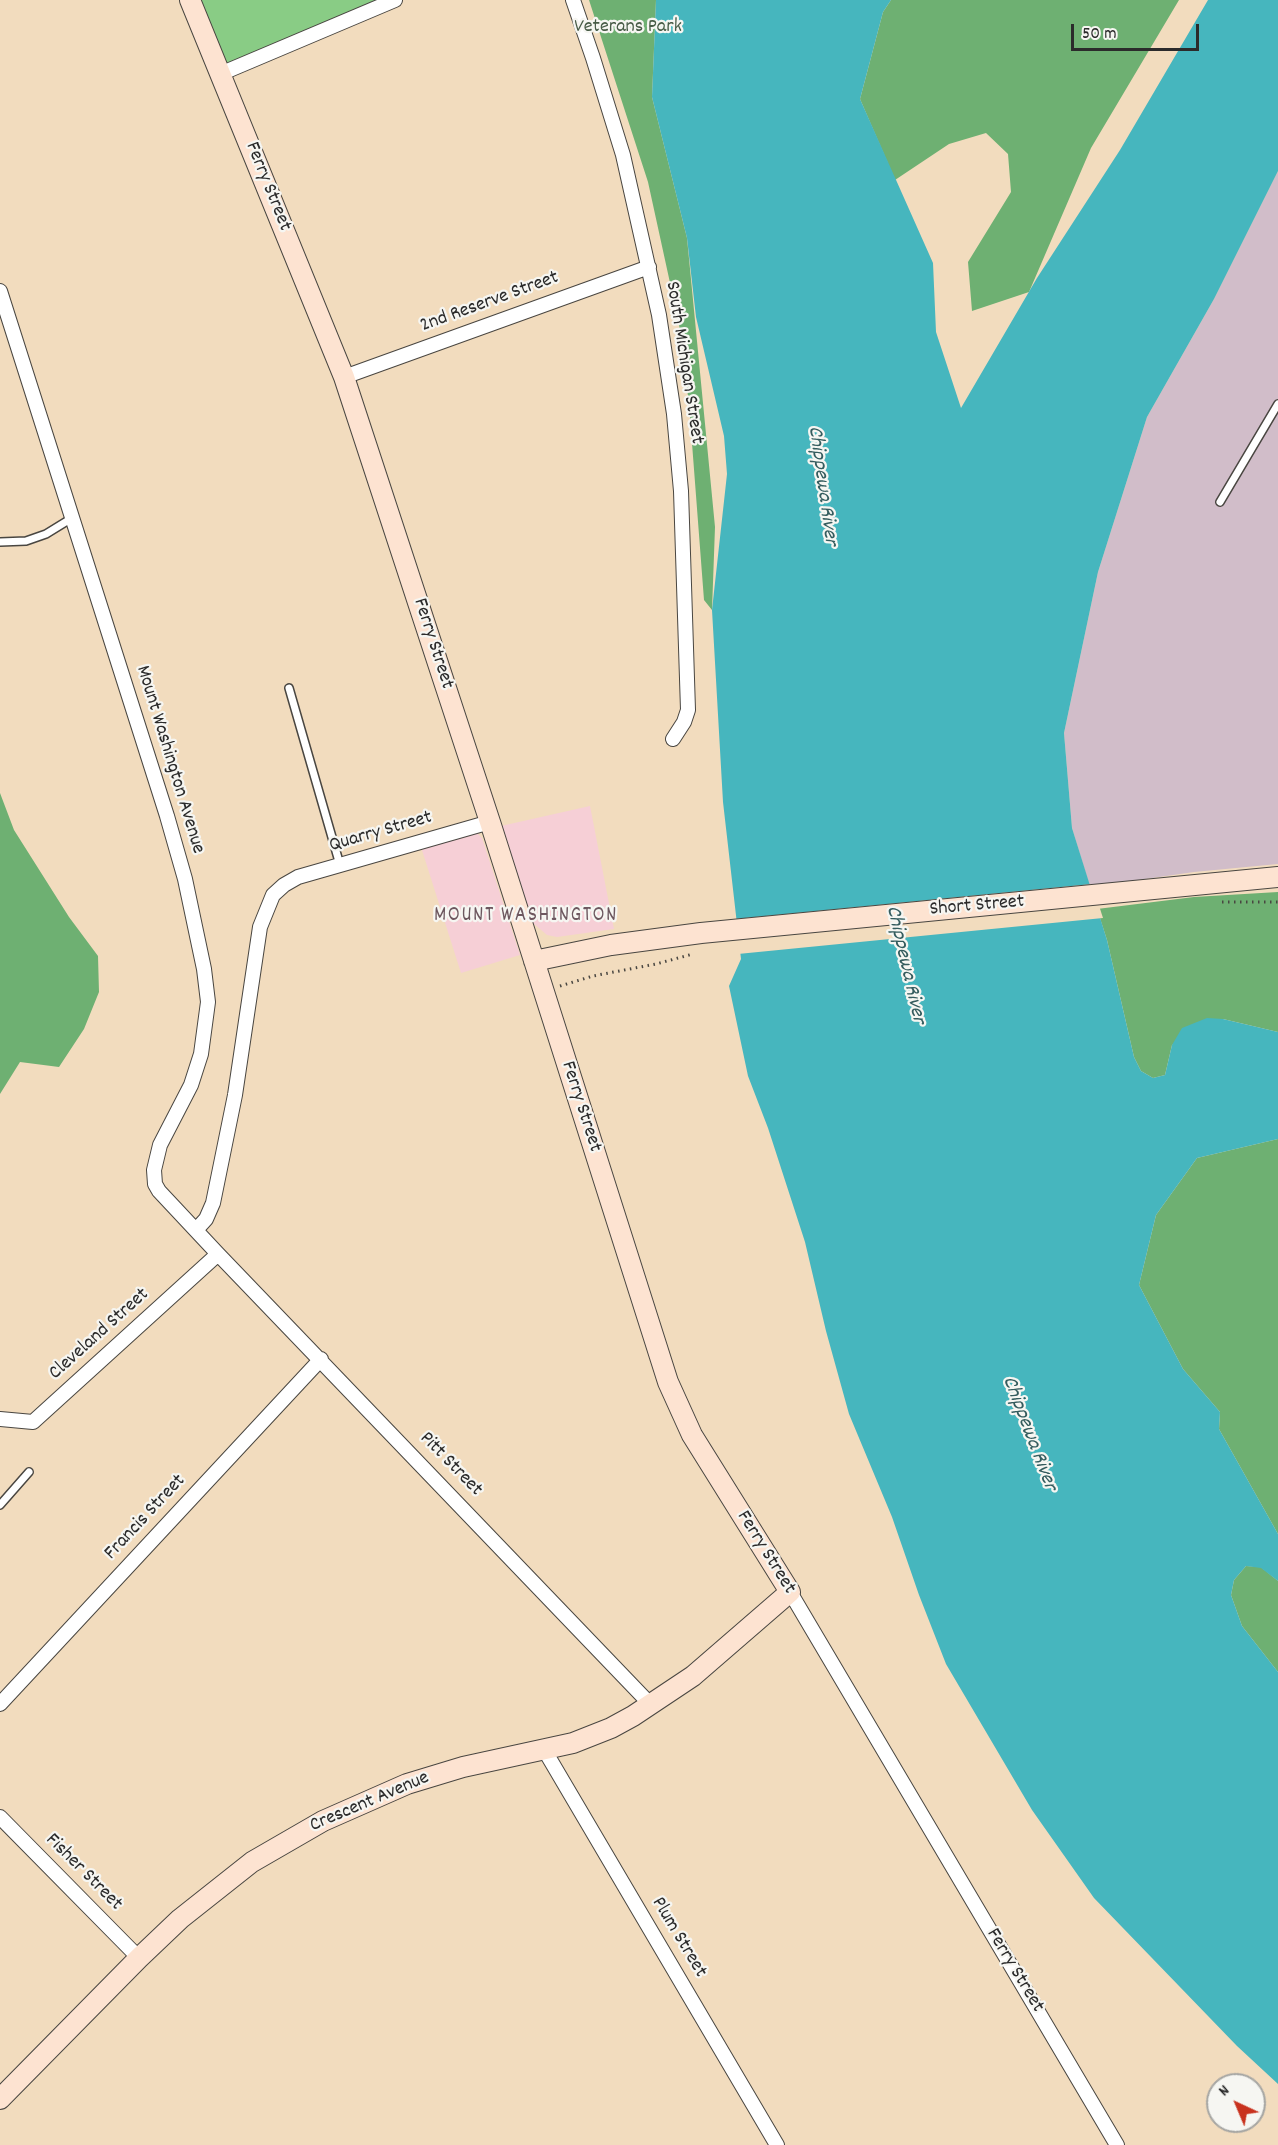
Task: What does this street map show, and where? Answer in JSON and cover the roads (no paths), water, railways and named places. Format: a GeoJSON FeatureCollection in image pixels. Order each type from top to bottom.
{"type":"FeatureCollection","features":[{"type":"Feature","properties":{"kind":"main road","name":"Ferry Street"},"geometry":{"type":"LineString","coordinates":[[190,0],[344,376],[490,822],[661,1361],[692,1435],[790,1592]]}},
{"type":"Feature","properties":{"kind":"main road","name":"Short Street"},"geometry":{"type":"LineString","coordinates":[[534,961],[611,945],[701,933],[1278,877]]}},
{"type":"Feature","properties":{"kind":"main road","name":"Crescent Avenue"},"geometry":{"type":"LineString","coordinates":[[0,2099],[138,1958],[211,1893],[252,1862],[323,1821],[416,1781],[463,1767],[544,1751],[573,1743],[611,1728],[651,1705],[693,1676],[790,1592]]}},
{"type":"Feature","properties":{"kind":"street"},"geometry":{"type":"LineString","coordinates":[[220,74],[395,0]]}},
{"type":"Feature","properties":{"kind":"street","name":"South Michigan Street"},"geometry":{"type":"LineString","coordinates":[[573,0],[622,155],[659,315],[674,414],[681,491],[688,710],[684,722],[673,739]]}},
{"type":"Feature","properties":{"kind":"street","name":"2nd Reserve Street"},"geometry":{"type":"LineString","coordinates":[[344,376],[648,267]]}},
{"type":"Feature","properties":{"kind":"street","name":"Mount Washington Avenue"},"geometry":{"type":"LineString","coordinates":[[0,291],[182,868],[194,914],[208,1002],[201,1054],[191,1085],[160,1144],[154,1170],[155,1184],[159,1191],[218,1254]]}},
{"type":"Feature","properties":{"kind":"street","name":"Quarry Street"},"geometry":{"type":"LineString","coordinates":[[196,1230],[210,1212],[213,1203],[236,1095],[260,927],[273,895],[298,877],[490,822]]}},
{"type":"Feature","properties":{"kind":"street","name":"Pitt Street"},"geometry":{"type":"LineString","coordinates":[[218,1254],[651,1705]]}},
{"type":"Feature","properties":{"kind":"street","name":"Cleveland Street"},"geometry":{"type":"LineString","coordinates":[[0,1419],[33,1422],[218,1254]]}},
{"type":"Feature","properties":{"kind":"street","name":"Francis Street"},"geometry":{"type":"LineString","coordinates":[[0,1704],[321,1359]]}},
{"type":"Feature","properties":{"kind":"street","name":"Ferry Street"},"geometry":{"type":"LineString","coordinates":[[790,1592],[1117,2145]]}},
{"type":"Feature","properties":{"kind":"street","name":"Plum Street"},"geometry":{"type":"LineString","coordinates":[[544,1751],[777,2145]]}},
{"type":"Feature","properties":{"kind":"street","name":"Fisher Street"},"geometry":{"type":"LineString","coordinates":[[0,1817],[138,1958]]}},
{"type":"Feature","properties":{"kind":"lane"},"geometry":{"type":"LineString","coordinates":[[1220,502],[1278,404]]}},
{"type":"Feature","properties":{"kind":"lane"},"geometry":{"type":"LineString","coordinates":[[0,542],[26,541],[46,534],[72,518]]}},
{"type":"Feature","properties":{"kind":"lane"},"geometry":{"type":"LineString","coordinates":[[289,688],[340,865]]}},
{"type":"Feature","properties":{"kind":"lane"},"geometry":{"type":"LineString","coordinates":[[0,1505],[29,1472]]}},
{"type":"Feature","properties":{"kind":"water","name":"Chippewa River"},"geometry":{"type":"Polygon","coordinates":[[[656,0],[891,0],[883,12],[860,99],[933,263],[936,332],[961,408],[1037,278],[1120,150],[1208,0],[1278,0],[1278,171],[1214,299],[1147,417],[1098,572],[1064,733],[1072,828],[1107,940],[1134,1057],[1141,1071],[1153,1078],[1165,1075],[1172,1045],[1182,1028],[1207,1018],[1223,1019],[1278,1032],[1278,1139],[1197,1158],[1156,1215],[1139,1285],[1183,1369],[1220,1412],[1219,1429],[1278,1534],[1278,1581],[1261,1568],[1246,1566],[1234,1580],[1231,1595],[1242,1626],[1278,1672],[1278,2084],[1237,2046],[1094,1898],[1032,1810],[946,1664],[892,1517],[849,1414],[805,1242],[768,1128],[748,1076],[729,986],[741,959],[723,802],[712,610],[727,474],[724,436],[696,317],[687,238],[652,97],[656,0]]]}},
{"type":"Feature","properties":{"kind":"district","name":"MOUNT WASHINGTON"},"geometry":{"type":"Point","coordinates":[526,917]}},
{"type":"Feature","properties":{"kind":"park label","name":"Veterans Park"},"geometry":{"type":"Point","coordinates":[628,28]}}]}
